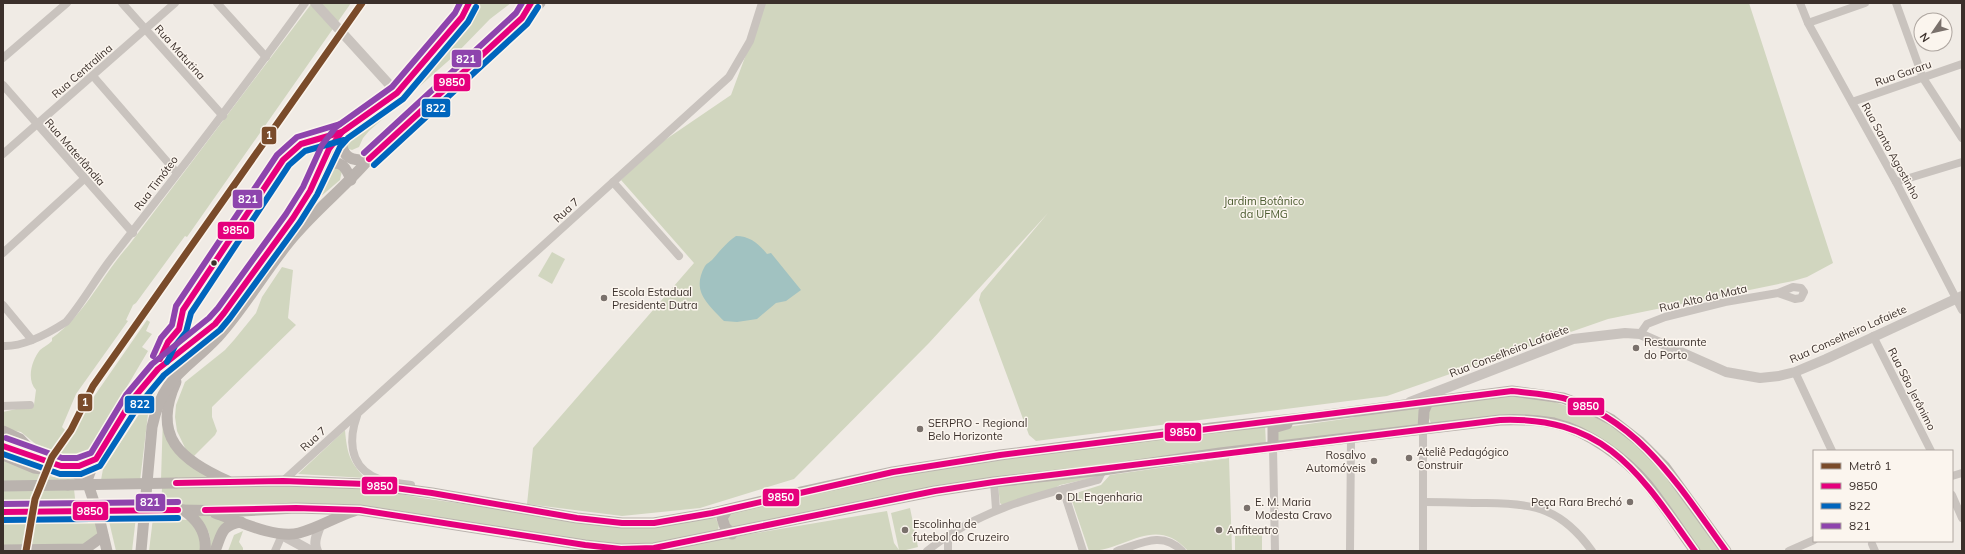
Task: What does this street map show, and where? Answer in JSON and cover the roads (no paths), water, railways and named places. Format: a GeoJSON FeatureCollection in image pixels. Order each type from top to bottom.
{"type":"FeatureCollection","features":[{"type":"Feature","properties":{"kind":"main road"},"geometry":{"type":"LineString","coordinates":[[107,551],[87,481],[96,458],[132,400],[158,369],[215,324],[293,218],[321,170],[329,149],[342,132],[397,93],[462,17],[469,3]]}},
{"type":"Feature","properties":{"kind":"main road"},"geometry":{"type":"LineString","coordinates":[[522,18],[530,3]]}},
{"type":"Feature","properties":{"kind":"main road"},"geometry":{"type":"LineString","coordinates":[[141,551],[152,427],[156,410],[168,384],[218,337],[295,235],[351,180],[369,159],[540,3]]}},
{"type":"Feature","properties":{"kind":"main road"},"geometry":{"type":"LineString","coordinates":[[342,132],[341,147],[347,156],[361,160],[369,159]]}},
{"type":"Feature","properties":{"kind":"main road"},"geometry":{"type":"LineString","coordinates":[[321,170],[334,163],[342,164],[347,169],[351,180]]}},
{"type":"Feature","properties":{"kind":"main road"},"geometry":{"type":"LineString","coordinates":[[182,370],[168,404],[167,420],[171,437],[184,457],[211,473],[232,483]]}},
{"type":"Feature","properties":{"kind":"main road"},"geometry":{"type":"LineString","coordinates":[[3,486],[283,481],[366,484],[432,493],[562,516],[622,523],[654,523],[712,514],[796,493],[893,472],[1000,455],[1188,431],[1427,404],[1512,391],[1563,398],[1589,408],[1612,420],[1653,452],[1726,551]]}},
{"type":"Feature","properties":{"kind":"main road"},"geometry":{"type":"LineString","coordinates":[[1423,429],[1424,411],[1427,404]]}},
{"type":"Feature","properties":{"kind":"main road"},"geometry":{"type":"LineString","coordinates":[[1274,447],[1272,432],[1274,427],[1303,423],[1312,417]]}},
{"type":"Feature","properties":{"kind":"main road"},"geometry":{"type":"LineString","coordinates":[[3,512],[318,508],[360,510],[621,549],[667,547],[732,534],[815,514],[935,491],[994,482],[1103,470],[1220,453],[1423,429],[1500,420],[1528,419],[1556,424],[1591,438],[1618,455],[1637,473],[1655,494],[1695,551]]}},
{"type":"Feature","properties":{"kind":"main road"},"geometry":{"type":"LineString","coordinates":[[3,431],[20,439],[39,459]]}},
{"type":"Feature","properties":{"kind":"main road"},"geometry":{"type":"LineString","coordinates":[[3,446],[61,466],[78,466],[96,458]]}},
{"type":"Feature","properties":{"kind":"main road"},"geometry":{"type":"LineString","coordinates":[[3,455],[34,468],[75,473],[87,481]]}},
{"type":"Feature","properties":{"kind":"main road"},"geometry":{"type":"LineString","coordinates":[[181,510],[191,515],[201,528],[204,535],[205,551]]}},
{"type":"Feature","properties":{"kind":"main road"},"geometry":{"type":"LineString","coordinates":[[205,510],[282,535],[298,534],[320,526],[344,514],[360,510]]}},
{"type":"Feature","properties":{"kind":"main road"},"geometry":{"type":"LineString","coordinates":[[727,510],[722,518],[725,527],[732,534]]}},
{"type":"Feature","properties":{"kind":"main road"},"geometry":{"type":"LineString","coordinates":[[712,514],[718,518],[721,528],[716,536]]}},
{"type":"Feature","properties":{"kind":"main road"},"geometry":{"type":"LineString","coordinates":[[215,551],[223,530],[232,523],[241,522]]}},
{"type":"Feature","properties":{"kind":"main road"},"geometry":{"type":"LineString","coordinates":[[143,534],[145,551]]}},
{"type":"Feature","properties":{"kind":"main road"},"geometry":{"type":"LineString","coordinates":[[3,550],[85,549],[103,536]]}},
{"type":"Feature","properties":{"kind":"street"},"geometry":{"type":"LineString","coordinates":[[3,58],[67,3]]}},
{"type":"Feature","properties":{"kind":"street","name":"Rua Matutina"},"geometry":{"type":"LineString","coordinates":[[122,3],[223,116]]}},
{"type":"Feature","properties":{"kind":"street","name":"Rua Centralina"},"geometry":{"type":"LineString","coordinates":[[3,154],[175,3]]}},
{"type":"Feature","properties":{"kind":"street"},"geometry":{"type":"LineString","coordinates":[[217,3],[266,57]]}},
{"type":"Feature","properties":{"kind":"street","name":"Rua Timóteo"},"geometry":{"type":"LineString","coordinates":[[3,346],[10,347],[32,340],[66,322],[113,256],[133,233],[177,173],[223,116],[305,3]]}},
{"type":"Feature","properties":{"kind":"street"},"geometry":{"type":"LineString","coordinates":[[315,3],[397,93]]}},
{"type":"Feature","properties":{"kind":"street","name":"Rua 7"},"geometry":{"type":"LineString","coordinates":[[283,481],[730,77],[750,41],[762,3]]}},
{"type":"Feature","properties":{"kind":"street","name":"Rua Santo Agostinho"},"geometry":{"type":"LineString","coordinates":[[1800,3],[1808,23],[1959,297],[1962,310]]}},
{"type":"Feature","properties":{"kind":"street"},"geometry":{"type":"LineString","coordinates":[[1808,23],[1865,3]]}},
{"type":"Feature","properties":{"kind":"street"},"geometry":{"type":"LineString","coordinates":[[1896,3],[1923,78],[1962,138]]}},
{"type":"Feature","properties":{"kind":"street","name":"Rua Gararu"},"geometry":{"type":"LineString","coordinates":[[1852,102],[1962,64]]}},
{"type":"Feature","properties":{"kind":"street"},"geometry":{"type":"LineString","coordinates":[[93,76],[177,173]]}},
{"type":"Feature","properties":{"kind":"street","name":"Rua Materlândia"},"geometry":{"type":"LineString","coordinates":[[3,85],[36,125],[133,233]]}},
{"type":"Feature","properties":{"kind":"street"},"geometry":{"type":"LineString","coordinates":[[1896,182],[1962,162]]}},
{"type":"Feature","properties":{"kind":"street"},"geometry":{"type":"LineString","coordinates":[[3,253],[84,179]]}},
{"type":"Feature","properties":{"kind":"street"},"geometry":{"type":"LineString","coordinates":[[613,182],[679,256]]}},
{"type":"Feature","properties":{"kind":"street","name":"Rua Alto da Mata"},"geometry":{"type":"LineString","coordinates":[[1640,334],[1647,324],[1665,316],[1725,302],[1778,293]]}},
{"type":"Feature","properties":{"kind":"street","name":"Rua Conselheiro Lafaiete"},"geometry":{"type":"LineString","coordinates":[[1401,406],[1573,339],[1625,333],[1640,334],[1726,372],[1760,378],[1796,372],[1959,297]]}},
{"type":"Feature","properties":{"kind":"street"},"geometry":{"type":"LineString","coordinates":[[3,304],[32,340]]}},
{"type":"Feature","properties":{"kind":"street","name":"Rua São Jerônimo"},"geometry":{"type":"LineString","coordinates":[[1873,336],[1930,450]]}},
{"type":"Feature","properties":{"kind":"street"},"geometry":{"type":"LineString","coordinates":[[1796,372],[1832,450]]}},
{"type":"Feature","properties":{"kind":"street"},"geometry":{"type":"LineString","coordinates":[[1427,404],[1440,390]]}},
{"type":"Feature","properties":{"kind":"street"},"geometry":{"type":"LineString","coordinates":[[3,406],[30,405]]}},
{"type":"Feature","properties":{"kind":"street"},"geometry":{"type":"LineString","coordinates":[[358,414],[352,435],[352,448],[355,457],[365,471],[373,476],[420,487],[432,493]]}},
{"type":"Feature","properties":{"kind":"street"},"geometry":{"type":"LineString","coordinates":[[344,426],[352,435]]}},
{"type":"Feature","properties":{"kind":"street"},"geometry":{"type":"LineString","coordinates":[[1423,429],[1423,551]]}},
{"type":"Feature","properties":{"kind":"street"},"geometry":{"type":"LineString","coordinates":[[1350,551],[1351,438]]}},
{"type":"Feature","properties":{"kind":"street"},"geometry":{"type":"LineString","coordinates":[[1274,447],[1275,551]]}},
{"type":"Feature","properties":{"kind":"street"},"geometry":{"type":"LineString","coordinates":[[927,551],[939,541],[948,537],[959,527],[996,510],[1063,489],[1098,480],[1103,470]]}},
{"type":"Feature","properties":{"kind":"street"},"geometry":{"type":"LineString","coordinates":[[994,482],[996,510]]}},
{"type":"Feature","properties":{"kind":"street"},"geometry":{"type":"LineString","coordinates":[[1063,489],[1083,551]]}},
{"type":"Feature","properties":{"kind":"street"},"geometry":{"type":"LineString","coordinates":[[1953,497],[1962,518]]}},
{"type":"Feature","properties":{"kind":"street"},"geometry":{"type":"LineString","coordinates":[[1424,502],[1515,503],[1542,508],[1569,524],[1592,551]]}},
{"type":"Feature","properties":{"kind":"street"},"geometry":{"type":"LineString","coordinates":[[317,551],[314,547],[320,526]]}},
{"type":"Feature","properties":{"kind":"street"},"geometry":{"type":"LineString","coordinates":[[274,551],[282,535],[311,551]]}},
{"type":"Feature","properties":{"kind":"street"},"geometry":{"type":"LineString","coordinates":[[948,537],[948,551]]}},
{"type":"Feature","properties":{"kind":"street"},"geometry":{"type":"LineString","coordinates":[[1117,551],[1161,539],[1172,542],[1182,551]]}},
{"type":"Feature","properties":{"kind":"street"},"geometry":{"type":"LineString","coordinates":[[1789,551],[1813,540]]}},
{"type":"Feature","properties":{"kind":"water"},"geometry":{"type":"Polygon","coordinates":[[[736,236],[746,237],[761,247],[767,254],[771,253],[801,290],[786,301],[776,303],[757,319],[737,322],[724,321],[707,302],[700,290],[701,275],[706,265],[736,236]]]}},
{"type":"Feature","properties":{"kind":"metro line","name":"1"},"geometry":{"type":"LineString","coordinates":[[26,551],[35,499],[52,457],[71,430],[93,386],[362,3]]}},
{"type":"Feature","properties":{"kind":"place","name":"Escola Estadual Presidente Dutra"},"geometry":{"type":"Point","coordinates":[604,298]}},
{"type":"Feature","properties":{"kind":"place","name":"Restaurante do Porto"},"geometry":{"type":"Point","coordinates":[1636,348]}},
{"type":"Feature","properties":{"kind":"place","name":"SERPRO - Regional Belo Horizonte"},"geometry":{"type":"Point","coordinates":[920,429]}},
{"type":"Feature","properties":{"kind":"place","name":"Ateliê Pedagógico Construir"},"geometry":{"type":"Point","coordinates":[1409,458]}},
{"type":"Feature","properties":{"kind":"place","name":"Rosalvo Automóveis"},"geometry":{"type":"Point","coordinates":[1374,461]}},
{"type":"Feature","properties":{"kind":"place","name":"DL Engenharia"},"geometry":{"type":"Point","coordinates":[1059,497]}},
{"type":"Feature","properties":{"kind":"place","name":"Peça Rara Brechó"},"geometry":{"type":"Point","coordinates":[1630,502]}},
{"type":"Feature","properties":{"kind":"place","name":"E. M. Maria Modesta Cravo"},"geometry":{"type":"Point","coordinates":[1247,508]}},
{"type":"Feature","properties":{"kind":"place","name":"Escolinha de futebol do Cruzeiro"},"geometry":{"type":"Point","coordinates":[905,530]}},
{"type":"Feature","properties":{"kind":"place","name":"Anfiteatro"},"geometry":{"type":"Point","coordinates":[1219,530]}},
{"type":"Feature","properties":{"kind":"park label","name":"Jardim Botânico da UFMG"},"geometry":{"type":"Point","coordinates":[1264,207]}}]}
